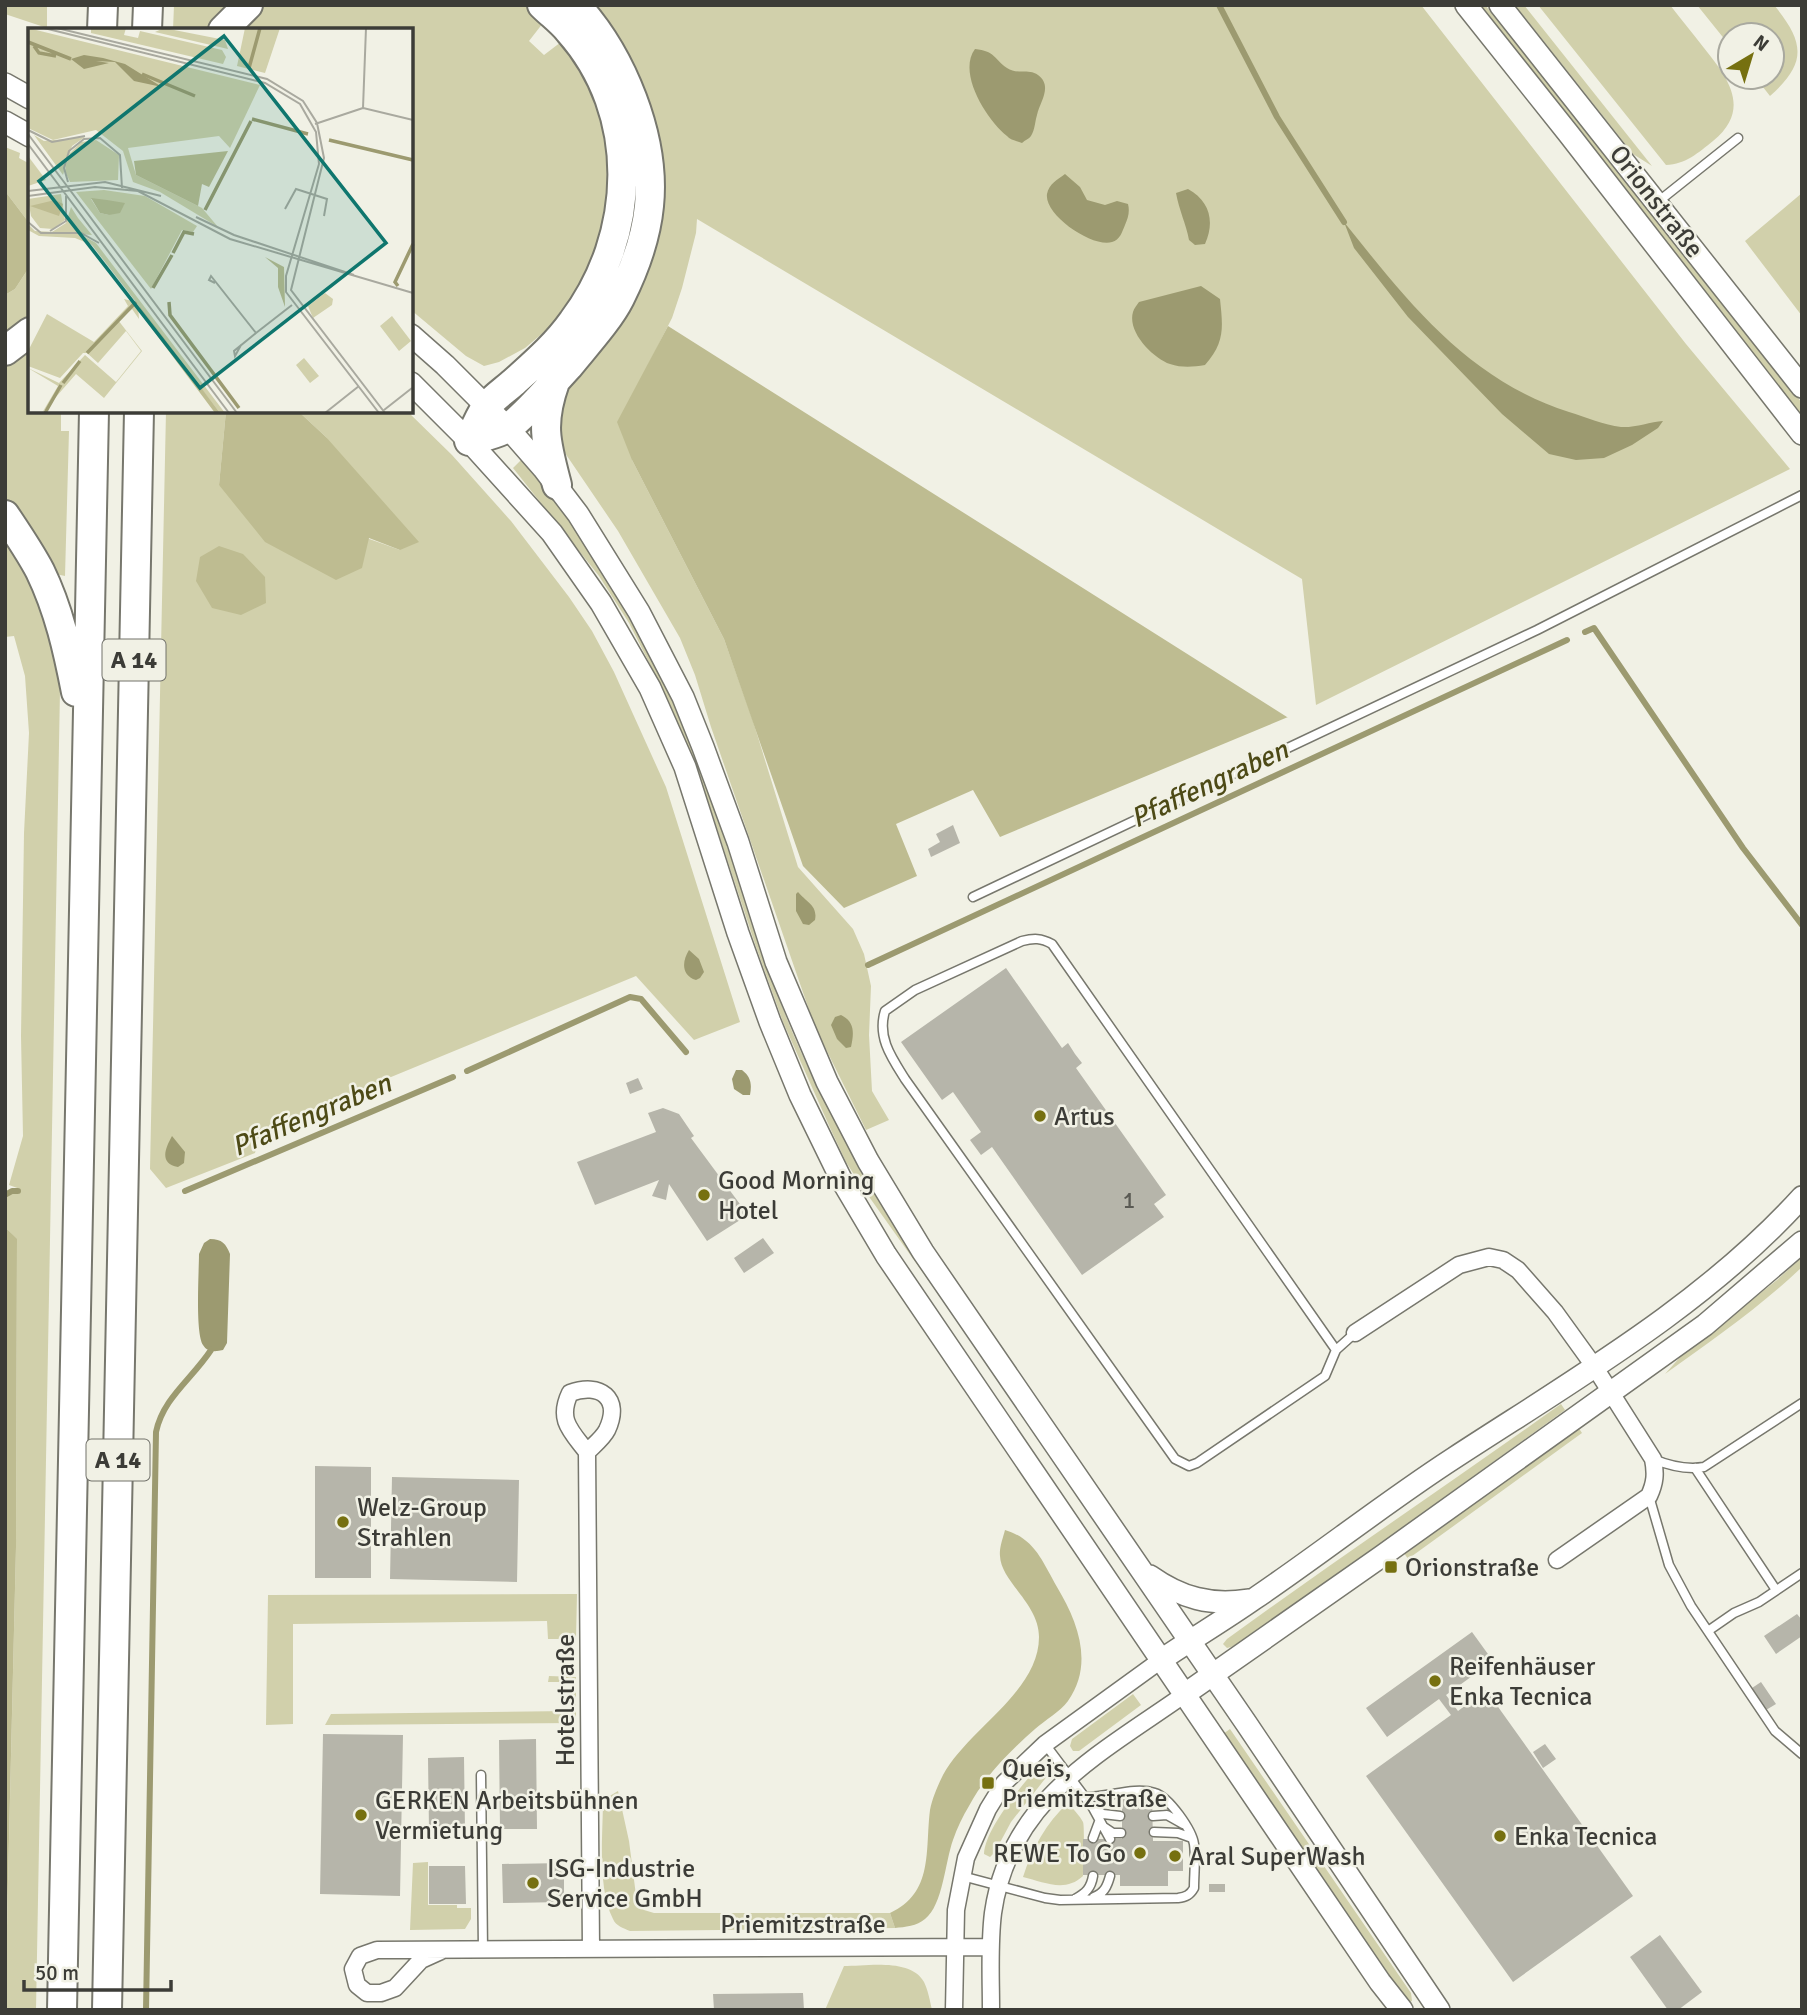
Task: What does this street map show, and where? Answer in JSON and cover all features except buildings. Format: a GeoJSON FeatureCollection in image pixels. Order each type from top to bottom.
{"type":"FeatureCollection","features":[{"type":"Feature","properties":{"kind":"highway"},"geometry":{"type":"LineString","coordinates":[[102,28],[103,5]]}},
{"type":"Feature","properties":{"kind":"highway"},"geometry":{"type":"LineString","coordinates":[[147,28],[148,5]]}},
{"type":"Feature","properties":{"kind":"highway"},"geometry":{"type":"LineString","coordinates":[[225,28],[248,5]]}},
{"type":"Feature","properties":{"kind":"highway"},"geometry":{"type":"LineString","coordinates":[[469,440],[486,406],[551,349],[594,292],[605,268],[622,203],[622,144],[616,115],[601,79],[583,48],[542,5]]}},
{"type":"Feature","properties":{"kind":"highway"},"geometry":{"type":"LineString","coordinates":[[469,440],[508,428],[555,381],[584,348],[619,300],[639,250],[649,206],[648,166],[639,119],[627,83],[611,53],[576,5]]}},
{"type":"Feature","properties":{"kind":"highway"},"geometry":{"type":"LineString","coordinates":[[5,351],[28,334]]}},
{"type":"Feature","properties":{"kind":"highway"},"geometry":{"type":"LineString","coordinates":[[555,381],[545,418],[546,442],[557,485]]}},
{"type":"Feature","properties":{"kind":"highway","name":"A 14"},"geometry":{"type":"LineString","coordinates":[[62,2010],[94,413]]}},
{"type":"Feature","properties":{"kind":"highway","name":"A 14"},"geometry":{"type":"LineString","coordinates":[[107,2010],[139,413]]}},
{"type":"Feature","properties":{"kind":"highway"},"geometry":{"type":"LineString","coordinates":[[5,515],[40,570],[54,604],[67,648],[87,744]]}},
{"type":"Feature","properties":{"kind":"main road","name":"Orionstraße"},"geometry":{"type":"LineString","coordinates":[[1466,5],[1802,434]]}},
{"type":"Feature","properties":{"kind":"main road","name":"Orionstraße"},"geometry":{"type":"LineString","coordinates":[[1500,5],[1802,387]]}},
{"type":"Feature","properties":{"kind":"main road"},"geometry":{"type":"LineString","coordinates":[[5,84],[28,97]]}},
{"type":"Feature","properties":{"kind":"main road"},"geometry":{"type":"LineString","coordinates":[[5,122],[27,134]]}},
{"type":"Feature","properties":{"kind":"main road"},"geometry":{"type":"LineString","coordinates":[[413,337],[508,428],[557,485],[639,612],[683,698],[738,842],[776,962],[827,1082],[867,1161],[923,1252],[1439,2010]]}},
{"type":"Feature","properties":{"kind":"main road"},"geometry":{"type":"LineString","coordinates":[[413,385],[469,440],[552,533],[601,603],[650,688],[685,767],[738,933],[800,1095],[841,1179],[886,1255],[1380,1982],[1402,2010]]}},
{"type":"Feature","properties":{"kind":"main road"},"geometry":{"type":"LineString","coordinates":[[1161,1660],[1254,1600],[1452,1459],[1557,1392],[1699,1294],[1778,1224],[1802,1197]]}},
{"type":"Feature","properties":{"kind":"main road"},"geometry":{"type":"LineString","coordinates":[[1185,1694],[1705,1325],[1802,1242]]}},
{"type":"Feature","properties":{"kind":"main road"},"geometry":{"type":"LineString","coordinates":[[1138,1567],[1186,1597],[1208,1602],[1254,1600]]}},
{"type":"Feature","properties":{"kind":"street"},"geometry":{"type":"LineString","coordinates":[[1355,1333],[1459,1265],[1489,1257],[1517,1269],[1555,1312],[1594,1366],[1653,1459],[1655,1483],[1649,1496],[1557,1560]]}},
{"type":"Feature","properties":{"kind":"street","name":"Hotelstraße"},"geometry":{"type":"LineString","coordinates":[[587,1452],[591,1949]]}},
{"type":"Feature","properties":{"kind":"street"},"geometry":{"type":"LineString","coordinates":[[954,2010],[956,1910],[972,1843],[988,1809],[1004,1783],[1045,1744],[1161,1660]]}},
{"type":"Feature","properties":{"kind":"street"},"geometry":{"type":"LineString","coordinates":[[991,2010],[990,1947],[993,1913],[1011,1851],[1026,1824],[1040,1805],[1069,1776],[1185,1694]]}},
{"type":"Feature","properties":{"kind":"street","name":"Priemitzstraße"},"geometry":{"type":"LineString","coordinates":[[443,1950],[421,1959],[396,1988],[381,1993],[367,1993],[357,1985],[353,1969],[360,1956],[377,1950],[990,1947]]}},
{"type":"Feature","properties":{"kind":"lane"},"geometry":{"type":"LineString","coordinates":[[1657,203],[1738,138]]}},
{"type":"Feature","properties":{"kind":"lane"},"geometry":{"type":"LineString","coordinates":[[973,897],[1536,630],[1802,495]]}},
{"type":"Feature","properties":{"kind":"lane"},"geometry":{"type":"LineString","coordinates":[[1336,1350],[1052,944],[1034,938],[1022,941],[915,990],[886,1011],[881,1029],[905,1079],[1175,1459],[1189,1465],[1207,1456],[1325,1376],[1336,1350],[1355,1333]]}},
{"type":"Feature","properties":{"kind":"lane"},"geometry":{"type":"LineString","coordinates":[[1653,1459],[1670,1466],[1704,1467],[1802,1403]]}},
{"type":"Feature","properties":{"kind":"lane"},"geometry":{"type":"LineString","coordinates":[[1695,1468],[1776,1590]]}},
{"type":"Feature","properties":{"kind":"lane"},"geometry":{"type":"LineString","coordinates":[[1649,1496],[1670,1565],[1691,1606],[1775,1731],[1802,1754]]}},
{"type":"Feature","properties":{"kind":"lane"},"geometry":{"type":"LineString","coordinates":[[1708,1631],[1734,1613],[1759,1602],[1802,1573]]}},
{"type":"Feature","properties":{"kind":"lane"},"geometry":{"type":"LineString","coordinates":[[1045,1744],[1093,1808],[1110,1839]]}},
{"type":"Feature","properties":{"kind":"lane"},"geometry":{"type":"LineString","coordinates":[[481,1774],[483,1950]]}},
{"type":"Feature","properties":{"kind":"lane"},"geometry":{"type":"LineString","coordinates":[[962,1876],[1045,1898],[1185,1898],[1194,1888],[1192,1838],[1167,1799],[1154,1793],[1116,1793],[1084,1797]]}},
{"type":"Feature","properties":{"kind":"lane"},"geometry":{"type":"LineString","coordinates":[[1093,1808],[1103,1814],[1120,1816]]}},
{"type":"Feature","properties":{"kind":"lane"},"geometry":{"type":"LineString","coordinates":[[1153,1816],[1167,1815],[1185,1826]]}},
{"type":"Feature","properties":{"kind":"lane"},"geometry":{"type":"LineString","coordinates":[[1099,1822],[1113,1833],[1121,1833]]}},
{"type":"Feature","properties":{"kind":"lane"},"geometry":{"type":"LineString","coordinates":[[1093,1838],[1099,1822]]}},
{"type":"Feature","properties":{"kind":"lane"},"geometry":{"type":"LineString","coordinates":[[1154,1832],[1178,1833],[1192,1838]]}},
{"type":"Feature","properties":{"kind":"lane"},"geometry":{"type":"LineString","coordinates":[[1074,1900],[1085,1894],[1091,1886],[1093,1875]]}},
{"type":"Feature","properties":{"kind":"lane"},"geometry":{"type":"LineString","coordinates":[[1089,1900],[1101,1894],[1107,1887],[1110,1876]]}},
{"type":"Feature","properties":{"kind":"green space"},"geometry":{"type":"Polygon","coordinates":[[[5,5],[47,5],[47,28],[5,14],[5,5]]]}},
{"type":"Feature","properties":{"kind":"green space"},"geometry":{"type":"Polygon","coordinates":[[[174,5],[233,5],[213,28],[173,28],[174,5]]]}},
{"type":"Feature","properties":{"kind":"green space"},"geometry":{"type":"Polygon","coordinates":[[[255,5],[527,5],[543,23],[529,41],[544,55],[561,42],[578,55],[612,140],[605,220],[592,266],[572,302],[550,327],[525,348],[499,362],[484,366],[466,356],[413,312],[413,28],[233,28],[255,5]]]}},
{"type":"Feature","properties":{"kind":"green space"},"geometry":{"type":"Polygon","coordinates":[[[588,5],[1421,5],[1686,344],[1790,469],[1316,705],[1302,579],[697,219],[696,233],[672,318],[646,369],[632,460],[724,639],[752,718],[798,867],[853,929],[864,954],[871,986],[869,1035],[872,1091],[889,1120],[866,1130],[815,1027],[680,638],[618,531],[565,453],[556,427],[556,409],[651,216],[588,5]]]}},
{"type":"Feature","properties":{"kind":"green space"},"geometry":{"type":"Polygon","coordinates":[[[1475,5],[1485,5],[1802,403],[1802,417],[1475,5]]]}},
{"type":"Feature","properties":{"kind":"green space"},"geometry":{"type":"Polygon","coordinates":[[[1515,5],[1524,5],[1652,166],[1633,154],[1515,5]]]}},
{"type":"Feature","properties":{"kind":"green space"},"geometry":{"type":"Polygon","coordinates":[[[1538,5],[1670,5],[1716,64],[1716,91],[1731,91],[1734,105],[1725,129],[1713,141],[1680,163],[1666,165],[1538,5]]]}},
{"type":"Feature","properties":{"kind":"green space"},"geometry":{"type":"Polygon","coordinates":[[[1697,5],[1774,5],[1786,21],[1716,21],[1716,29],[1697,5]]]}},
{"type":"Feature","properties":{"kind":"green space"},"geometry":{"type":"Polygon","coordinates":[[[1786,21],[1798,52],[1786,79],[1786,21]]]}},
{"type":"Feature","properties":{"kind":"green space"},"geometry":{"type":"Polygon","coordinates":[[[5,147],[20,153],[19,158],[28,163],[28,221],[5,191],[5,147]]]}},
{"type":"Feature","properties":{"kind":"green space"},"geometry":{"type":"Polygon","coordinates":[[[1802,193],[1802,316],[1745,241],[1802,193]]]}},
{"type":"Feature","properties":{"kind":"green space"},"geometry":{"type":"Polygon","coordinates":[[[28,269],[28,322],[5,342],[5,295],[15,289],[28,269]]]}},
{"type":"Feature","properties":{"kind":"green space"},"geometry":{"type":"Polygon","coordinates":[[[28,347],[28,413],[61,413],[61,431],[69,431],[65,576],[51,573],[17,513],[5,500],[5,364],[28,347]]]}},
{"type":"Feature","properties":{"kind":"green space"},"geometry":{"type":"Polygon","coordinates":[[[166,413],[226,413],[219,485],[400,550],[326,437],[300,413],[409,413],[452,455],[511,521],[592,631],[614,672],[666,787],[740,1022],[694,1040],[636,976],[260,1131],[255,1153],[166,1188],[150,1169],[166,413]]]}},
{"type":"Feature","properties":{"kind":"green space"},"geometry":{"type":"Polygon","coordinates":[[[523,458],[591,553],[651,654],[699,760],[773,982],[806,1063],[874,1188],[977,1349],[846,1162],[783,1022],[698,771],[659,682],[629,623],[599,576],[513,468],[523,458]]]}},
{"type":"Feature","properties":{"kind":"green space"},"geometry":{"type":"Polygon","coordinates":[[[5,524],[18,543],[56,646],[60,690],[36,2010],[5,2010],[16,1547],[17,1240],[5,1230],[5,1199],[11,1194],[19,1194],[20,1189],[9,1185],[23,1136],[21,1036],[24,833],[29,733],[25,676],[14,636],[5,637],[5,524]]]}},
{"type":"Feature","properties":{"kind":"green space"},"geometry":{"type":"Polygon","coordinates":[[[1802,1257],[1802,1267],[1769,1296],[1665,1374],[1682,1355],[1802,1257]]]}},
{"type":"Feature","properties":{"kind":"green space"},"geometry":{"type":"Polygon","coordinates":[[[1561,1404],[1565,1410],[1251,1637],[1227,1648],[1223,1644],[1268,1609],[1561,1404]]]}},
{"type":"Feature","properties":{"kind":"green space"},"geometry":{"type":"Polygon","coordinates":[[[1578,1427],[1582,1433],[1408,1559],[1404,1553],[1578,1427]]]}},
{"type":"Feature","properties":{"kind":"green space"},"geometry":{"type":"Polygon","coordinates":[[[577,1594],[576,1639],[548,1639],[547,1621],[293,1624],[293,1724],[266,1725],[268,1595],[577,1594]]]}},
{"type":"Feature","properties":{"kind":"green space"},"geometry":{"type":"Polygon","coordinates":[[[549,1676],[576,1677],[576,1723],[325,1725],[331,1714],[570,1711],[570,1682],[548,1682],[549,1676]]]}},
{"type":"Feature","properties":{"kind":"green space"},"geometry":{"type":"Polygon","coordinates":[[[1133,1694],[1141,1705],[1079,1751],[1073,1751],[1070,1746],[1072,1739],[1133,1694]]]}},
{"type":"Feature","properties":{"kind":"green space"},"geometry":{"type":"Polygon","coordinates":[[[1230,1729],[1411,1993],[1412,2001],[1404,1998],[1223,1734],[1230,1729]]]}},
{"type":"Feature","properties":{"kind":"green space"},"geometry":{"type":"Polygon","coordinates":[[[1043,1767],[1048,1775],[1011,1822],[995,1852],[990,1857],[984,1854],[990,1833],[1004,1809],[1036,1769],[1043,1767]]]}},
{"type":"Feature","properties":{"kind":"green space"},"geometry":{"type":"Polygon","coordinates":[[[618,1791],[629,1841],[637,1903],[644,1910],[654,1913],[890,1913],[895,1928],[630,1931],[622,1928],[614,1921],[608,1906],[602,1861],[603,1800],[618,1791]]]}},
{"type":"Feature","properties":{"kind":"green space"},"geometry":{"type":"Polygon","coordinates":[[[1068,1803],[1083,1822],[1083,1876],[1062,1885],[1023,1877],[1041,1837],[1068,1803]]]}},
{"type":"Feature","properties":{"kind":"green space"},"geometry":{"type":"Polygon","coordinates":[[[428,1862],[428,1905],[471,1908],[471,1919],[465,1929],[410,1930],[413,1863],[428,1862]]]}},
{"type":"Feature","properties":{"kind":"green space"},"geometry":{"type":"Polygon","coordinates":[[[888,1965],[909,1969],[918,1974],[924,1982],[932,2010],[825,2010],[844,1966],[888,1965]]]}},
{"type":"Feature","properties":{"kind":"shaded area"},"geometry":{"type":"Polygon","coordinates":[[[975,49],[990,53],[1011,70],[1038,75],[1045,84],[1033,131],[1022,143],[999,129],[977,96],[970,70],[970,59],[975,49]]]}},
{"type":"Feature","properties":{"kind":"shaded area"},"geometry":{"type":"Polygon","coordinates":[[[1065,174],[1080,187],[1087,200],[1105,205],[1117,201],[1128,204],[1128,217],[1117,239],[1104,243],[1093,240],[1071,228],[1053,211],[1047,194],[1054,182],[1065,174]]]}},
{"type":"Feature","properties":{"kind":"shaded area"},"geometry":{"type":"Polygon","coordinates":[[[1188,189],[1206,206],[1210,228],[1205,244],[1195,245],[1189,240],[1176,193],[1188,189]]]}},
{"type":"Feature","properties":{"kind":"shaded area"},"geometry":{"type":"Polygon","coordinates":[[[5,191],[28,221],[28,269],[15,289],[5,295],[5,191]]]}},
{"type":"Feature","properties":{"kind":"shaded area"},"geometry":{"type":"Polygon","coordinates":[[[1344,222],[1417,309],[1470,359],[1500,380],[1533,398],[1608,425],[1626,427],[1663,421],[1658,428],[1632,445],[1604,458],[1576,460],[1549,454],[1502,414],[1408,317],[1354,248],[1344,222]]]}},
{"type":"Feature","properties":{"kind":"shaded area"},"geometry":{"type":"Polygon","coordinates":[[[1201,286],[1220,299],[1222,327],[1212,357],[1205,365],[1188,367],[1163,361],[1149,350],[1138,336],[1132,320],[1133,311],[1139,302],[1201,286]]]}},
{"type":"Feature","properties":{"kind":"shaded area"},"geometry":{"type":"Polygon","coordinates":[[[668,326],[1288,717],[1000,837],[973,790],[896,824],[917,876],[844,908],[803,866],[724,639],[632,460],[617,422],[668,326]]]}},
{"type":"Feature","properties":{"kind":"shaded area"},"geometry":{"type":"Polygon","coordinates":[[[226,413],[300,413],[326,437],[419,542],[400,550],[369,538],[362,568],[336,580],[265,542],[219,485],[226,413]]]}},
{"type":"Feature","properties":{"kind":"shaded area"},"geometry":{"type":"Polygon","coordinates":[[[219,546],[243,554],[265,577],[266,603],[241,615],[212,608],[196,581],[200,557],[219,546]]]}},
{"type":"Feature","properties":{"kind":"shaded area"},"geometry":{"type":"Polygon","coordinates":[[[798,892],[815,911],[815,920],[809,925],[803,924],[796,911],[798,892]]]}},
{"type":"Feature","properties":{"kind":"shaded area"},"geometry":{"type":"Polygon","coordinates":[[[689,950],[699,959],[704,972],[696,980],[688,975],[684,967],[689,950]]]}},
{"type":"Feature","properties":{"kind":"shaded area"},"geometry":{"type":"Polygon","coordinates":[[[841,1015],[849,1021],[852,1028],[851,1047],[846,1048],[837,1039],[831,1025],[835,1017],[841,1015]]]}},
{"type":"Feature","properties":{"kind":"shaded area"},"geometry":{"type":"Polygon","coordinates":[[[736,1070],[742,1070],[749,1078],[750,1095],[743,1095],[734,1089],[732,1079],[736,1070]]]}},
{"type":"Feature","properties":{"kind":"shaded area"},"geometry":{"type":"Polygon","coordinates":[[[172,1136],[185,1152],[184,1163],[178,1167],[168,1162],[165,1155],[172,1136]]]}},
{"type":"Feature","properties":{"kind":"shaded area"},"geometry":{"type":"Polygon","coordinates":[[[5,1230],[17,1239],[16,1547],[5,2006],[5,1230]]]}},
{"type":"Feature","properties":{"kind":"shaded area"},"geometry":{"type":"Polygon","coordinates":[[[210,1239],[223,1243],[230,1254],[227,1343],[223,1350],[217,1351],[209,1350],[203,1345],[199,1328],[199,1254],[204,1243],[210,1239]]]}},
{"type":"Feature","properties":{"kind":"shaded area"},"geometry":{"type":"Polygon","coordinates":[[[1005,1530],[1024,1539],[1037,1552],[1065,1600],[1080,1643],[1080,1672],[1076,1687],[1065,1705],[1007,1755],[975,1795],[962,1818],[950,1849],[940,1894],[931,1912],[918,1923],[895,1928],[890,1913],[914,1894],[921,1882],[927,1855],[930,1810],[943,1775],[954,1758],[1015,1693],[1028,1675],[1036,1657],[1039,1637],[1033,1614],[1002,1566],[1000,1550],[1005,1530]]]}},
{"type":"Feature","properties":{"kind":"waterway"},"geometry":{"type":"LineString","coordinates":[[1219,5],[1277,117],[1344,222]]}},
{"type":"Feature","properties":{"kind":"waterway","name":"Pfaffengraben"},"geometry":{"type":"LineString","coordinates":[[1585,632],[1594,628],[1743,848],[1802,925]]}},
{"type":"Feature","properties":{"kind":"waterway","name":"Pfaffengraben"},"geometry":{"type":"LineString","coordinates":[[868,965],[1567,640]]}},
{"type":"Feature","properties":{"kind":"waterway","name":"Pfaffengraben"},"geometry":{"type":"LineString","coordinates":[[467,1071],[630,997],[641,999],[686,1052]]}},
{"type":"Feature","properties":{"kind":"waterway","name":"Pfaffengraben"},"geometry":{"type":"LineString","coordinates":[[185,1191],[453,1077]]}},
{"type":"Feature","properties":{"kind":"waterway","name":"Pfaffengraben"},"geometry":{"type":"LineString","coordinates":[[5,1195],[18,1191]]}},
{"type":"Feature","properties":{"kind":"waterway"},"geometry":{"type":"LineString","coordinates":[[146,2010],[156,1432],[171,1399],[211,1350]]}},
{"type":"Feature","properties":{"kind":"place","name":"Artus"},"geometry":{"type":"Point","coordinates":[1040,1116]}},
{"type":"Feature","properties":{"kind":"place","name":"Good Morning Hotel"},"geometry":{"type":"Point","coordinates":[704,1195]}},
{"type":"Feature","properties":{"kind":"place","name":"Welz-Group Strahlen"},"geometry":{"type":"Point","coordinates":[343,1522]}},
{"type":"Feature","properties":{"kind":"place","name":"Orionstraße"},"geometry":{"type":"Point","coordinates":[1391,1567]}},
{"type":"Feature","properties":{"kind":"place","name":"Reifenhäuser Enka Tecnica"},"geometry":{"type":"Point","coordinates":[1435,1681]}},
{"type":"Feature","properties":{"kind":"place","name":"Queis, Priemitzstraße"},"geometry":{"type":"Point","coordinates":[988,1783]}},
{"type":"Feature","properties":{"kind":"place","name":"GERKEN Arbeitsbühnen Vermietung"},"geometry":{"type":"Point","coordinates":[361,1815]}},
{"type":"Feature","properties":{"kind":"place","name":"Enka Tecnica"},"geometry":{"type":"Point","coordinates":[1500,1836]}},
{"type":"Feature","properties":{"kind":"place","name":"REWE To Go"},"geometry":{"type":"Point","coordinates":[1140,1853]}},
{"type":"Feature","properties":{"kind":"place","name":"Aral SuperWash"},"geometry":{"type":"Point","coordinates":[1175,1856]}},
{"type":"Feature","properties":{"kind":"place","name":"ISG-Industrie Service GmbH"},"geometry":{"type":"Point","coordinates":[533,1883]}}]}
